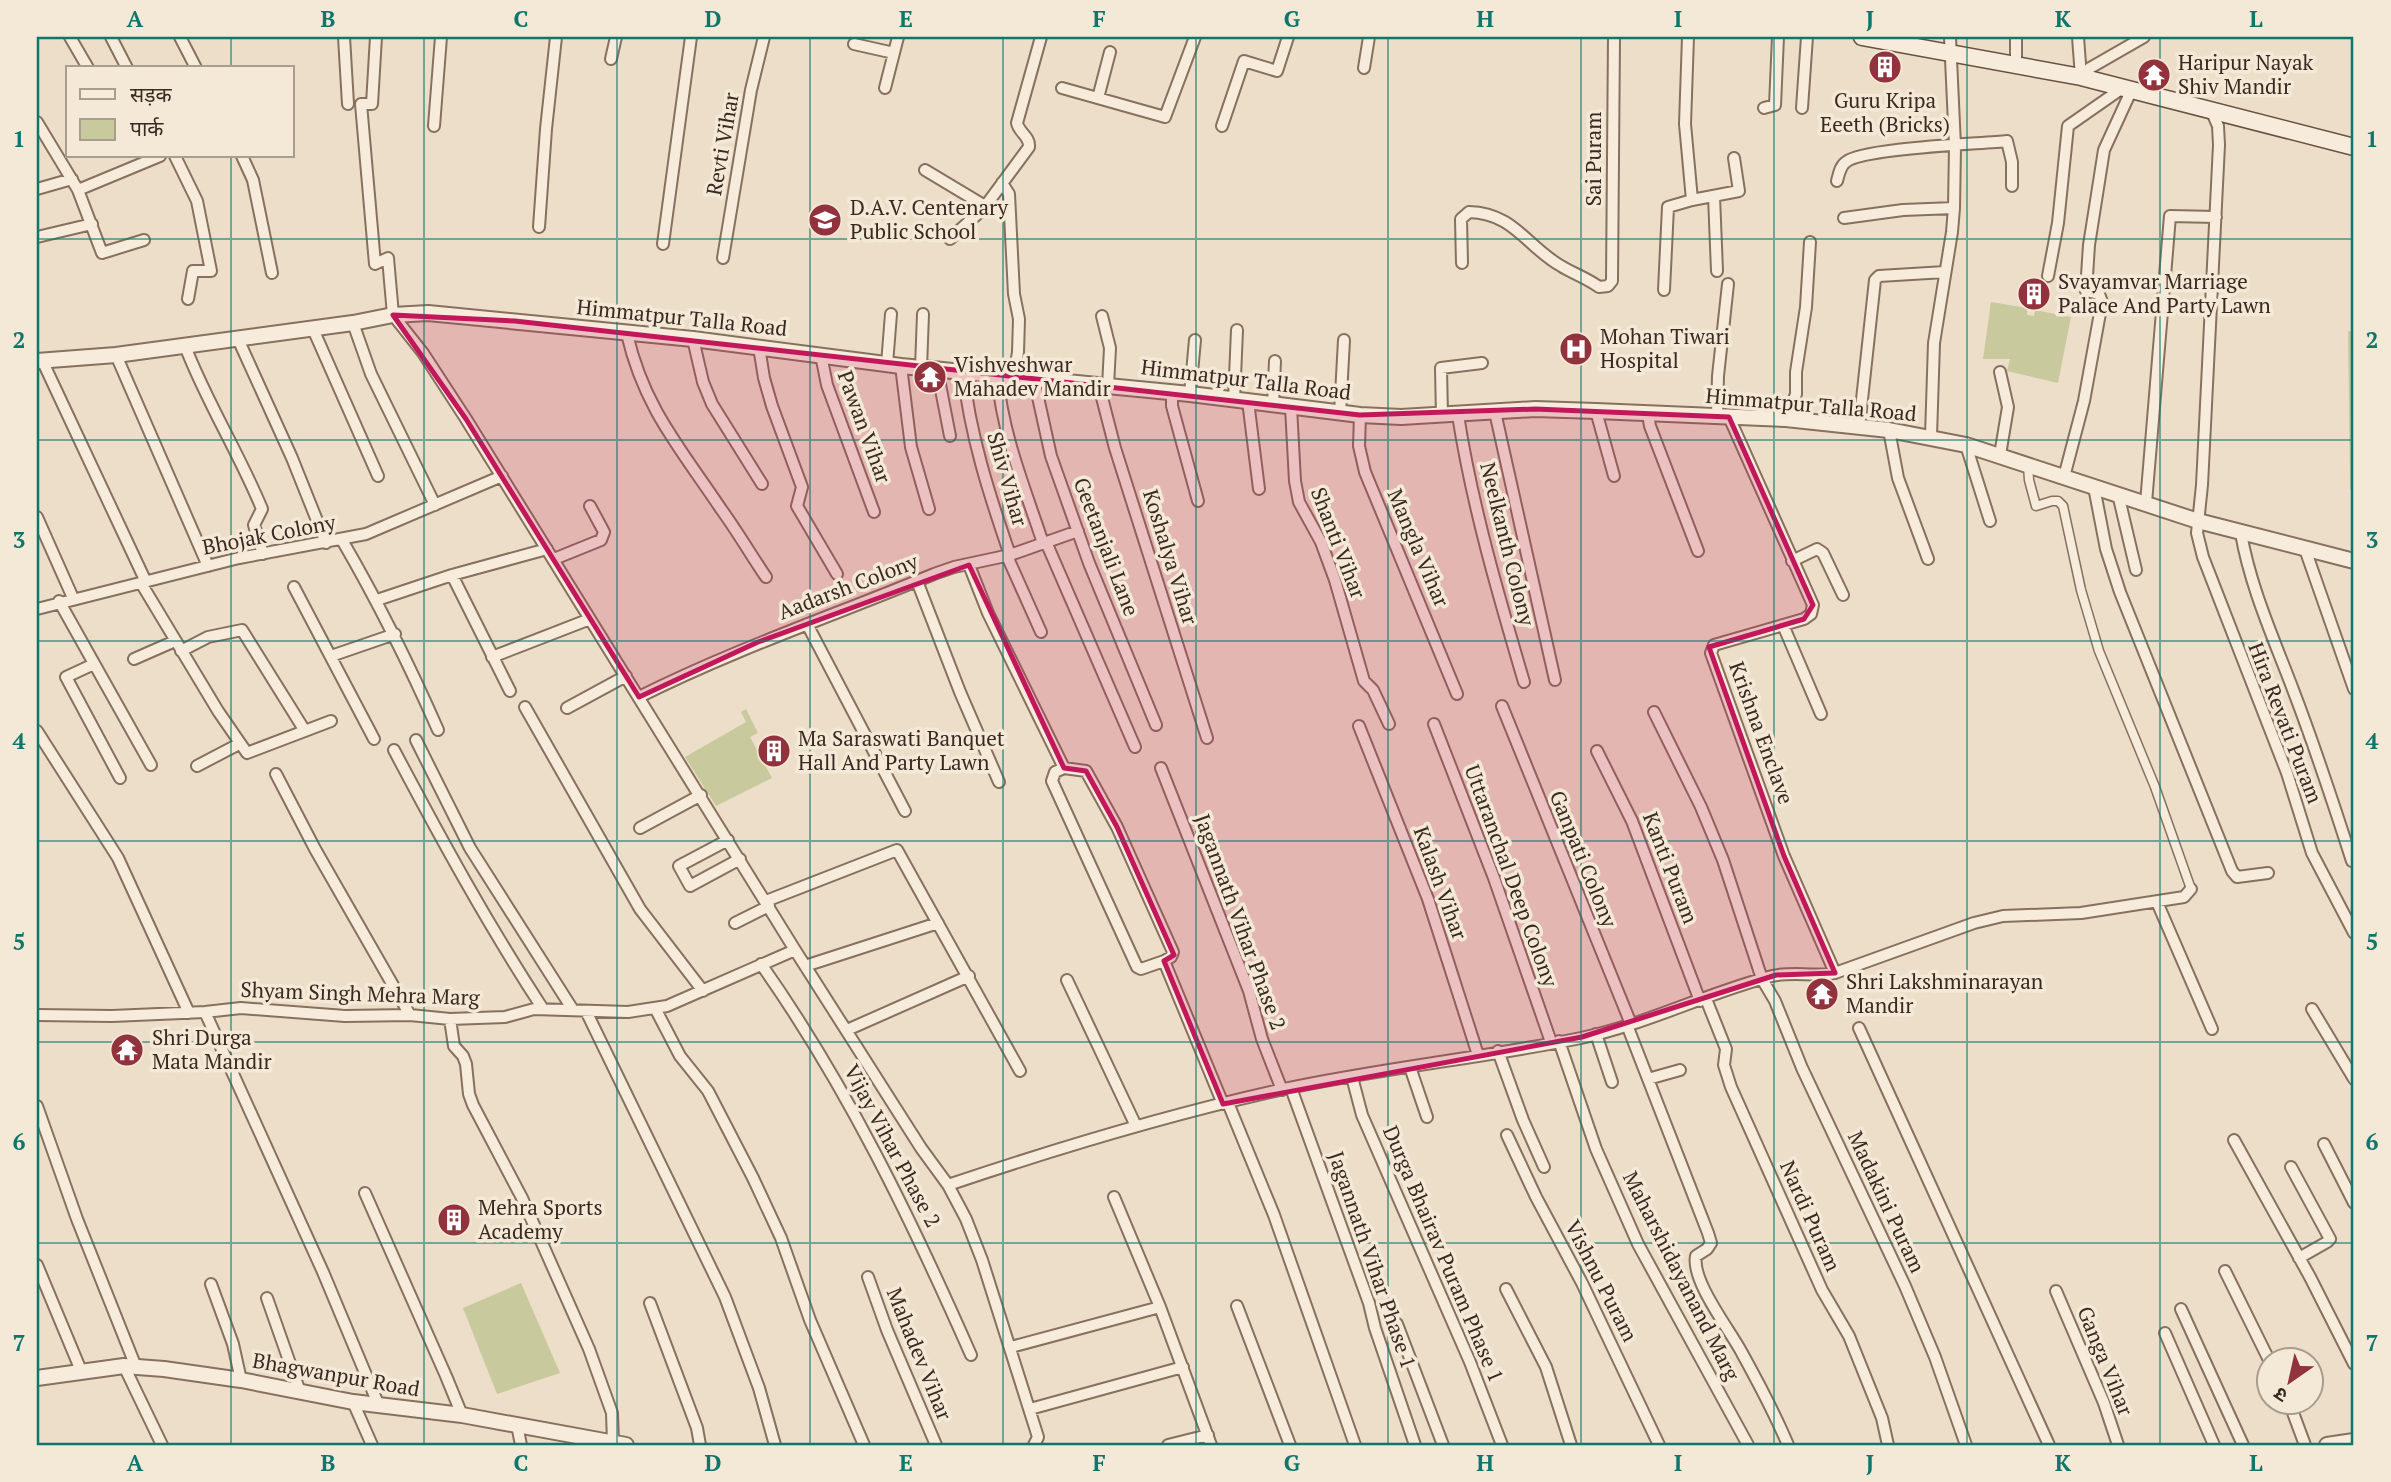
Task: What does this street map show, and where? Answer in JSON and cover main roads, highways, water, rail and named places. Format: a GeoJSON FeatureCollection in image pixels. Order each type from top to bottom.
{"type":"FeatureCollection","features":[{"type":"Feature","properties":{"kind":"main road"},"geometry":{"type":"LineString","coordinates":[[1862,37],[1950,45],[2016,65],[2128,88],[2354,147]]}},
{"type":"Feature","properties":{"kind":"place","name":"Guru Kripa Eeeth (Bricks)"},"geometry":{"type":"Point","coordinates":[1885,67]}},
{"type":"Feature","properties":{"kind":"place","name":"Haripur Nayak Shiv Mandir"},"geometry":{"type":"Point","coordinates":[2154,75]}},
{"type":"Feature","properties":{"kind":"place","name":"D.A.V. Centenary Public School"},"geometry":{"type":"Point","coordinates":[825,220]}},
{"type":"Feature","properties":{"kind":"place","name":"Svayamvar Marriage Palace And Party Lawn"},"geometry":{"type":"Point","coordinates":[2034,294]}},
{"type":"Feature","properties":{"kind":"place","name":"Mohan Tiwari Hospital"},"geometry":{"type":"Point","coordinates":[1576,349]}},
{"type":"Feature","properties":{"kind":"place","name":"Vishveshwar Mahadev Mandir"},"geometry":{"type":"Point","coordinates":[930,377]}},
{"type":"Feature","properties":{"kind":"place","name":"Ma Saraswati Banquet Hall And Party Lawn"},"geometry":{"type":"Point","coordinates":[774,751]}},
{"type":"Feature","properties":{"kind":"place","name":"Shri Lakshminarayan Mandir"},"geometry":{"type":"Point","coordinates":[1822,994]}},
{"type":"Feature","properties":{"kind":"place","name":"Shri Durga Mata Mandir"},"geometry":{"type":"Point","coordinates":[127,1050]}},
{"type":"Feature","properties":{"kind":"place","name":"Mehra Sports Academy"},"geometry":{"type":"Point","coordinates":[454,1220]}}]}
